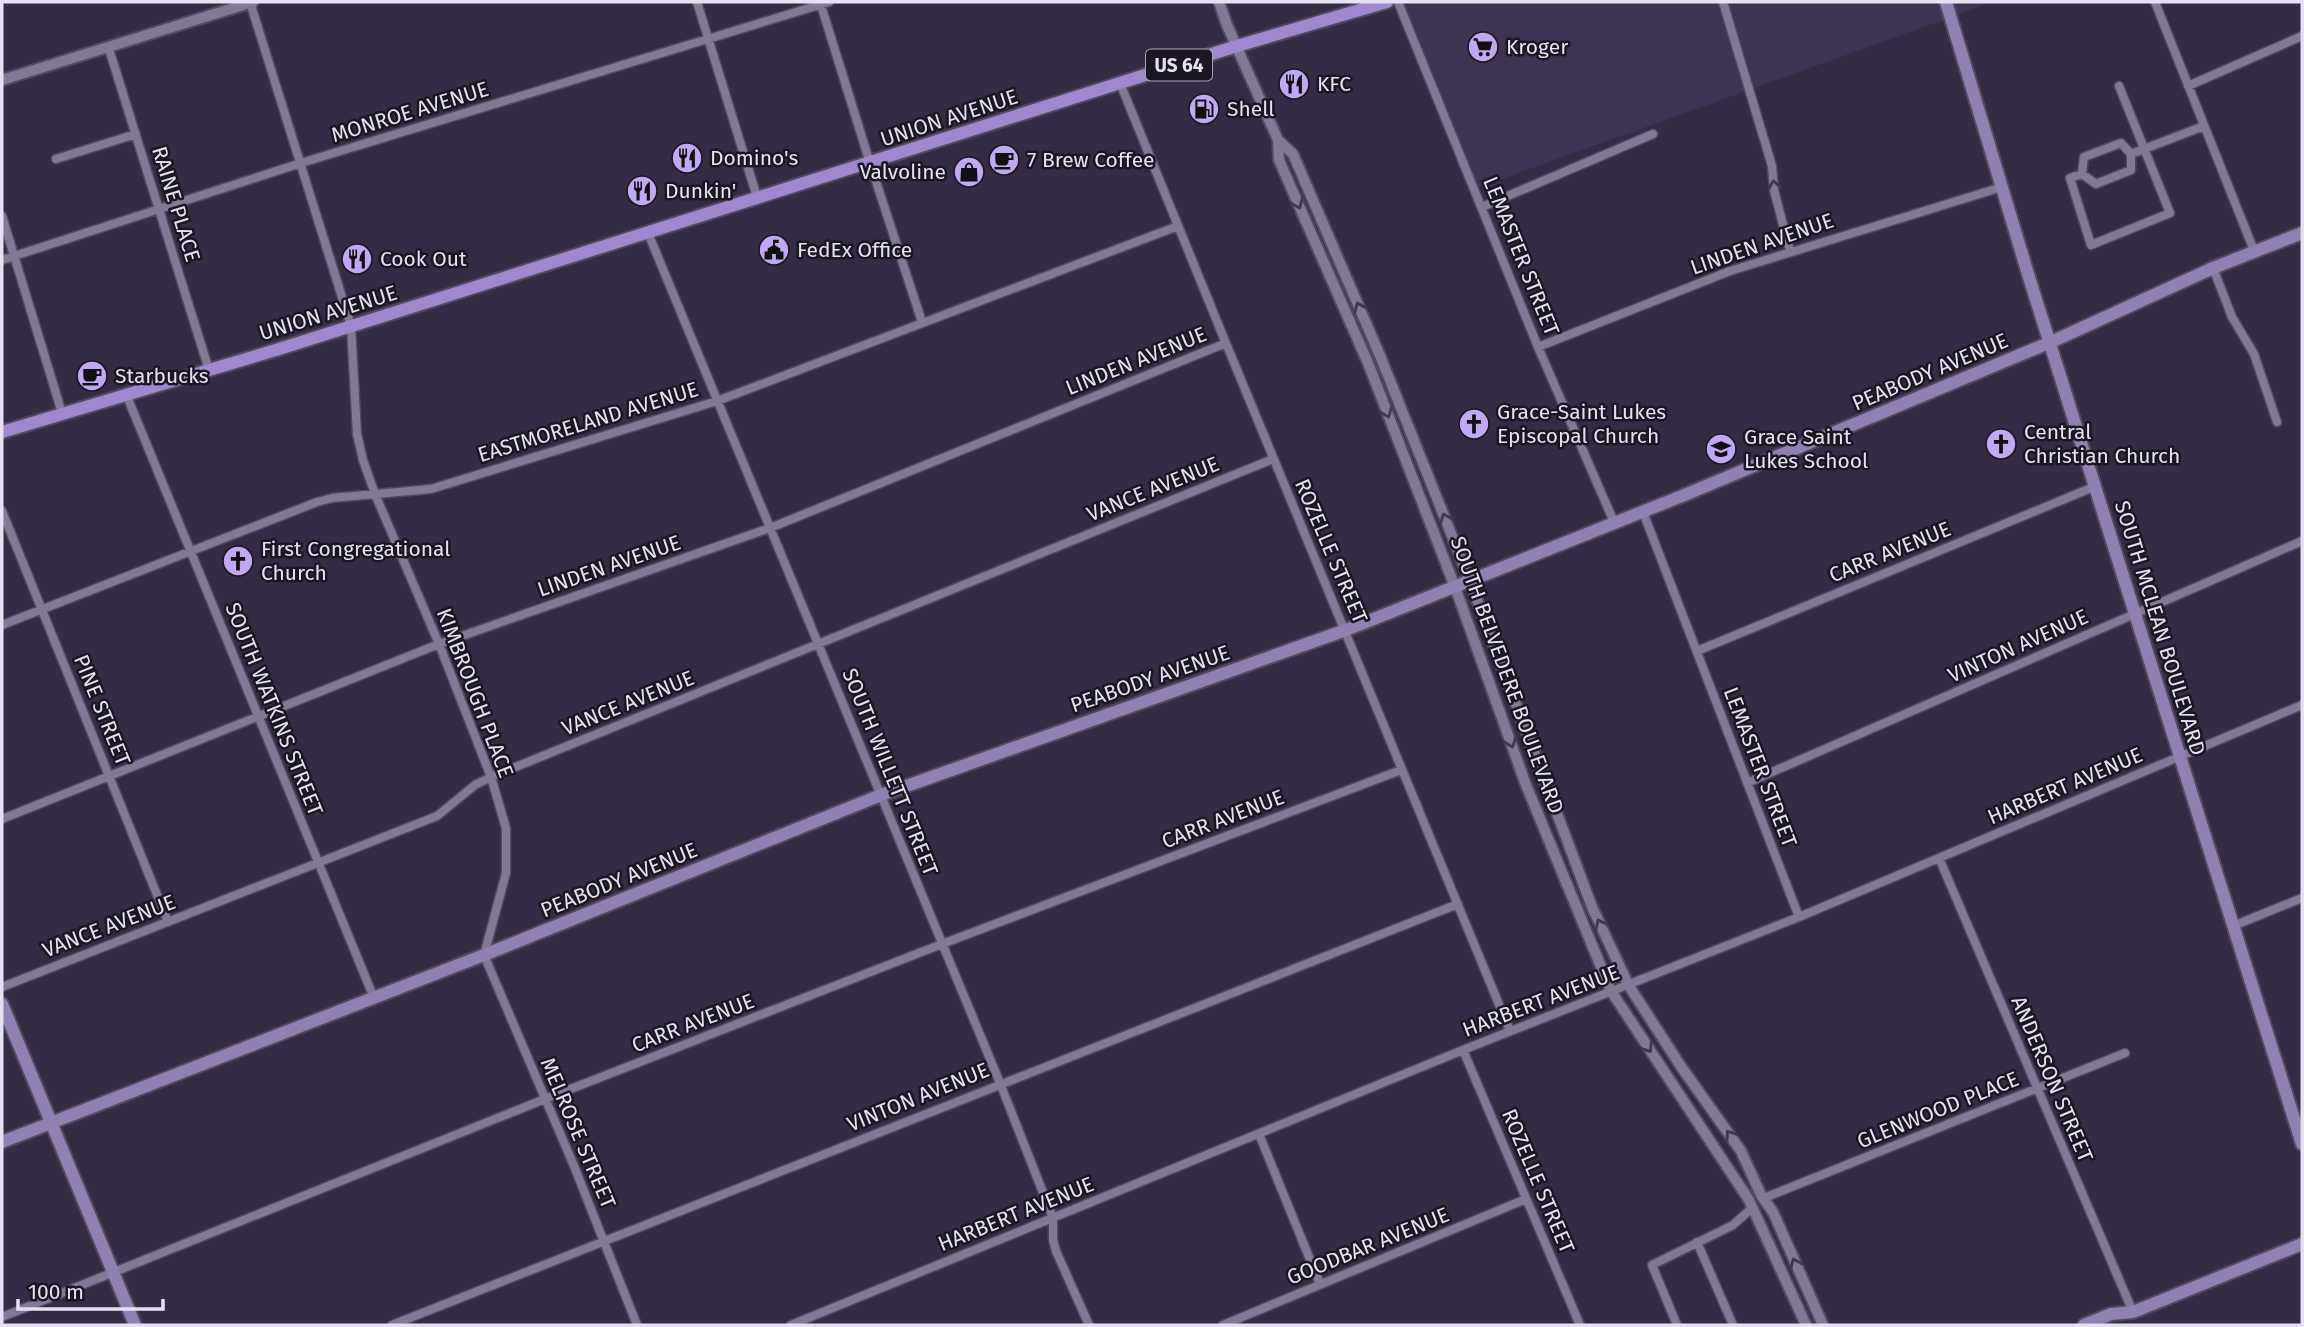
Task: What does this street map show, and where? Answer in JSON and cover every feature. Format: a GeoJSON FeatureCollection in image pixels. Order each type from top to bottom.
{"type":"FeatureCollection","features":[{"type":"Feature","properties":{"kind":"main road","name":"UNION AVENUE"},"geometry":{"type":"LineString","coordinates":[[2,432],[351,326],[1237,46],[1387,2]]}},
{"type":"Feature","properties":{"kind":"main road","name":"SOUTH MCLEAN BOULEVARD"},"geometry":{"type":"LineString","coordinates":[[1946,2],[2302,1144]]}},
{"type":"Feature","properties":{"kind":"main road","name":"PEABODY AVENUE"},"geometry":{"type":"LineString","coordinates":[[2,1142],[484,955],[881,795],[1346,630],[1455,587],[1643,512],[2051,342],[2213,268],[2302,233]]}},
{"type":"Feature","properties":{"kind":"main road"},"geometry":{"type":"LineString","coordinates":[[2,1004],[135,1325]]}},
{"type":"Feature","properties":{"kind":"main road"},"geometry":{"type":"LineString","coordinates":[[2084,1325],[2111,1314],[2133,1312],[2302,1244]]}},
{"type":"Feature","properties":{"kind":"main road"},"geometry":{"type":"LineString","coordinates":[[2117,1325],[2133,1312]]}},
{"type":"Feature","properties":{"kind":"street"},"geometry":{"type":"LineString","coordinates":[[2,80],[251,2]]}},
{"type":"Feature","properties":{"kind":"street","name":"KIMBROUGH PLACE"},"geometry":{"type":"LineString","coordinates":[[251,2],[351,326],[358,434],[375,494],[439,644],[491,777],[506,828],[506,873],[484,955]]}},
{"type":"Feature","properties":{"kind":"street"},"geometry":{"type":"LineString","coordinates":[[697,2],[757,197]]}},
{"type":"Feature","properties":{"kind":"street","name":"SOUTH BELVEDERE BOULEVARD"},"geometry":{"type":"LineString","coordinates":[[1219,2],[1279,140],[1293,154],[1381,358],[1470,581],[1592,907],[1629,986],[1682,1068],[1741,1151],[1773,1212],[1823,1325]]}},
{"type":"Feature","properties":{"kind":"street","name":"LEMASTER STREET"},"geometry":{"type":"LineString","coordinates":[[1398,2],[1538,347],[1614,522]]}},
{"type":"Feature","properties":{"kind":"street"},"geometry":{"type":"LineString","coordinates":[[1723,2],[1772,166],[1774,190],[1790,251]]}},
{"type":"Feature","properties":{"kind":"street"},"geometry":{"type":"LineString","coordinates":[[2155,2],[2255,253]]}},
{"type":"Feature","properties":{"kind":"street"},"geometry":{"type":"LineString","coordinates":[[824,3],[870,163],[922,322]]}},
{"type":"Feature","properties":{"kind":"street","name":"MONROE AVENUE"},"geometry":{"type":"LineString","coordinates":[[2,260],[301,163],[824,3]]}},
{"type":"Feature","properties":{"kind":"street"},"geometry":{"type":"LineString","coordinates":[[2188,86],[2302,36]]}},
{"type":"Feature","properties":{"kind":"street","name":"RAINE PLACE"},"geometry":{"type":"LineString","coordinates":[[108,48],[209,370]]}},
{"type":"Feature","properties":{"kind":"street","name":"ROZELLE STREET"},"geometry":{"type":"LineString","coordinates":[[1120,83],[1510,1031]]}},
{"type":"Feature","properties":{"kind":"street"},"geometry":{"type":"LineString","coordinates":[[2082,174],[2070,178],[2091,245],[2170,213],[2119,86]]}},
{"type":"Feature","properties":{"kind":"street"},"geometry":{"type":"LineString","coordinates":[[2132,154],[2204,126]]}},
{"type":"Feature","properties":{"kind":"street"},"geometry":{"type":"LineString","coordinates":[[56,159],[136,134]]}},
{"type":"Feature","properties":{"kind":"street"},"geometry":{"type":"LineString","coordinates":[[1482,207],[1653,134]]}},
{"type":"Feature","properties":{"kind":"street","name":"SOUTH BELVEDERE BOULEVARD"},"geometry":{"type":"LineString","coordinates":[[1279,140],[1279,160],[1368,363],[1455,587],[1526,785],[1611,991],[1752,1206],[1806,1325]]}},
{"type":"Feature","properties":{"kind":"street"},"geometry":{"type":"LineString","coordinates":[[2121,143],[2132,154],[2131,170],[2095,184],[2082,174],[2084,157],[2121,143]]}},
{"type":"Feature","properties":{"kind":"street","name":"LINDEN AVENUE"},"geometry":{"type":"LineString","coordinates":[[1538,347],[1730,271],[2002,187]]}},
{"type":"Feature","properties":{"kind":"street"},"geometry":{"type":"LineString","coordinates":[[2,216],[62,413]]}},
{"type":"Feature","properties":{"kind":"street","name":"EASTMORELAND AVENUE"},"geometry":{"type":"LineString","coordinates":[[2,625],[317,502],[332,498],[430,489],[717,401],[1178,226]]}},
{"type":"Feature","properties":{"kind":"street","name":"SOUTH WILLETT STREET"},"geometry":{"type":"LineString","coordinates":[[648,233],[1000,1083],[1054,1218],[1053,1240],[1056,1251],[1089,1325]]}},
{"type":"Feature","properties":{"kind":"street"},"geometry":{"type":"LineString","coordinates":[[2213,268],[2232,317],[2254,354],[2277,422]]}},
{"type":"Feature","properties":{"kind":"street","name":"LINDEN AVENUE"},"geometry":{"type":"LineString","coordinates":[[2,819],[439,644],[770,528],[1226,343]]}},
{"type":"Feature","properties":{"kind":"street","name":"SOUTH WATKINS STREET"},"geometry":{"type":"LineString","coordinates":[[126,394],[374,998]]}},
{"type":"Feature","properties":{"kind":"street","name":"VANCE AVENUE"},"geometry":{"type":"LineString","coordinates":[[2,986],[437,816],[475,785],[491,777],[1273,459]]}},
{"type":"Feature","properties":{"kind":"street","name":"CARR AVENUE"},"geometry":{"type":"LineString","coordinates":[[1697,651],[2096,486]]}},
{"type":"Feature","properties":{"kind":"street","name":"PINE STREET"},"geometry":{"type":"LineString","coordinates":[[2,511],[168,922]]}},
{"type":"Feature","properties":{"kind":"street","name":"LEMASTER STREET"},"geometry":{"type":"LineString","coordinates":[[1643,512],[1799,917]]}},
{"type":"Feature","properties":{"kind":"street","name":"VINTON AVENUE"},"geometry":{"type":"LineString","coordinates":[[1747,783],[2302,541]]}},
{"type":"Feature","properties":{"kind":"street","name":"HARBERT AVENUE"},"geometry":{"type":"LineString","coordinates":[[791,1325],[1510,1031],[1799,917],[2302,705]]}},
{"type":"Feature","properties":{"kind":"street","name":"CARR AVENUE"},"geometry":{"type":"LineString","coordinates":[[2,1317],[942,944],[1401,770]]}},
{"type":"Feature","properties":{"kind":"street"},"geometry":{"type":"LineString","coordinates":[[1526,785],[1544,778]]}},
{"type":"Feature","properties":{"kind":"street","name":"ANDERSON STREET"},"geometry":{"type":"LineString","coordinates":[[1939,858],[2133,1312]]}},
{"type":"Feature","properties":{"kind":"street"},"geometry":{"type":"LineString","coordinates":[[2233,926],[2302,898]]}},
{"type":"Feature","properties":{"kind":"street","name":"VINTON AVENUE"},"geometry":{"type":"LineString","coordinates":[[392,1325],[1458,904]]}},
{"type":"Feature","properties":{"kind":"street","name":"MELROSE STREET"},"geometry":{"type":"LineString","coordinates":[[484,955],[637,1325]]}},
{"type":"Feature","properties":{"kind":"street","name":"ROZELLE STREET"},"geometry":{"type":"LineString","coordinates":[[1464,1050],[1580,1325]]}},
{"type":"Feature","properties":{"kind":"street","name":"GLENWOOD PLACE"},"geometry":{"type":"LineString","coordinates":[[1764,1198],[2124,1053]]}},
{"type":"Feature","properties":{"kind":"street"},"geometry":{"type":"LineString","coordinates":[[1259,1134],[1320,1284]]}},
{"type":"Feature","properties":{"kind":"street"},"geometry":{"type":"LineString","coordinates":[[1677,1325],[1652,1265],[1733,1225],[1752,1206],[1763,1207],[1764,1198]]}},
{"type":"Feature","properties":{"kind":"street","name":"GOODBAR AVENUE"},"geometry":{"type":"LineString","coordinates":[[1223,1325],[1526,1199]]}},
{"type":"Feature","properties":{"kind":"street"},"geometry":{"type":"LineString","coordinates":[[1696,1242],[1733,1325]]}},
{"type":"Feature","properties":{"kind":"shaded area"},"geometry":{"type":"Polygon","coordinates":[[[1400,2],[1993,2],[1477,188],[1400,2]]]}},
{"type":"Feature","properties":{"kind":"place","name":"Kroger"},"geometry":{"type":"Point","coordinates":[1483,47]}},
{"type":"Feature","properties":{"kind":"place","name":"KFC"},"geometry":{"type":"Point","coordinates":[1294,84]}},
{"type":"Feature","properties":{"kind":"place","name":"Shell"},"geometry":{"type":"Point","coordinates":[1204,109]}},
{"type":"Feature","properties":{"kind":"place","name":"Domino's"},"geometry":{"type":"Point","coordinates":[687,158]}},
{"type":"Feature","properties":{"kind":"place","name":"7 Brew Coffee"},"geometry":{"type":"Point","coordinates":[1004,160]}},
{"type":"Feature","properties":{"kind":"place","name":"Valvoline"},"geometry":{"type":"Point","coordinates":[969,172]}},
{"type":"Feature","properties":{"kind":"place","name":"Dunkin'"},"geometry":{"type":"Point","coordinates":[642,191]}},
{"type":"Feature","properties":{"kind":"place","name":"FedEx Office"},"geometry":{"type":"Point","coordinates":[774,250]}},
{"type":"Feature","properties":{"kind":"place","name":"Cook Out"},"geometry":{"type":"Point","coordinates":[357,259]}},
{"type":"Feature","properties":{"kind":"place","name":"Starbucks"},"geometry":{"type":"Point","coordinates":[92,376]}},
{"type":"Feature","properties":{"kind":"place","name":"Grace-Saint Lukes Episcopal Church"},"geometry":{"type":"Point","coordinates":[1474,424]}},
{"type":"Feature","properties":{"kind":"place","name":"Central Christian Church"},"geometry":{"type":"Point","coordinates":[2001,444]}},
{"type":"Feature","properties":{"kind":"place","name":"Grace Saint Lukes School"},"geometry":{"type":"Point","coordinates":[1721,449]}},
{"type":"Feature","properties":{"kind":"place","name":"First Congregational Church"},"geometry":{"type":"Point","coordinates":[238,561]}}]}
